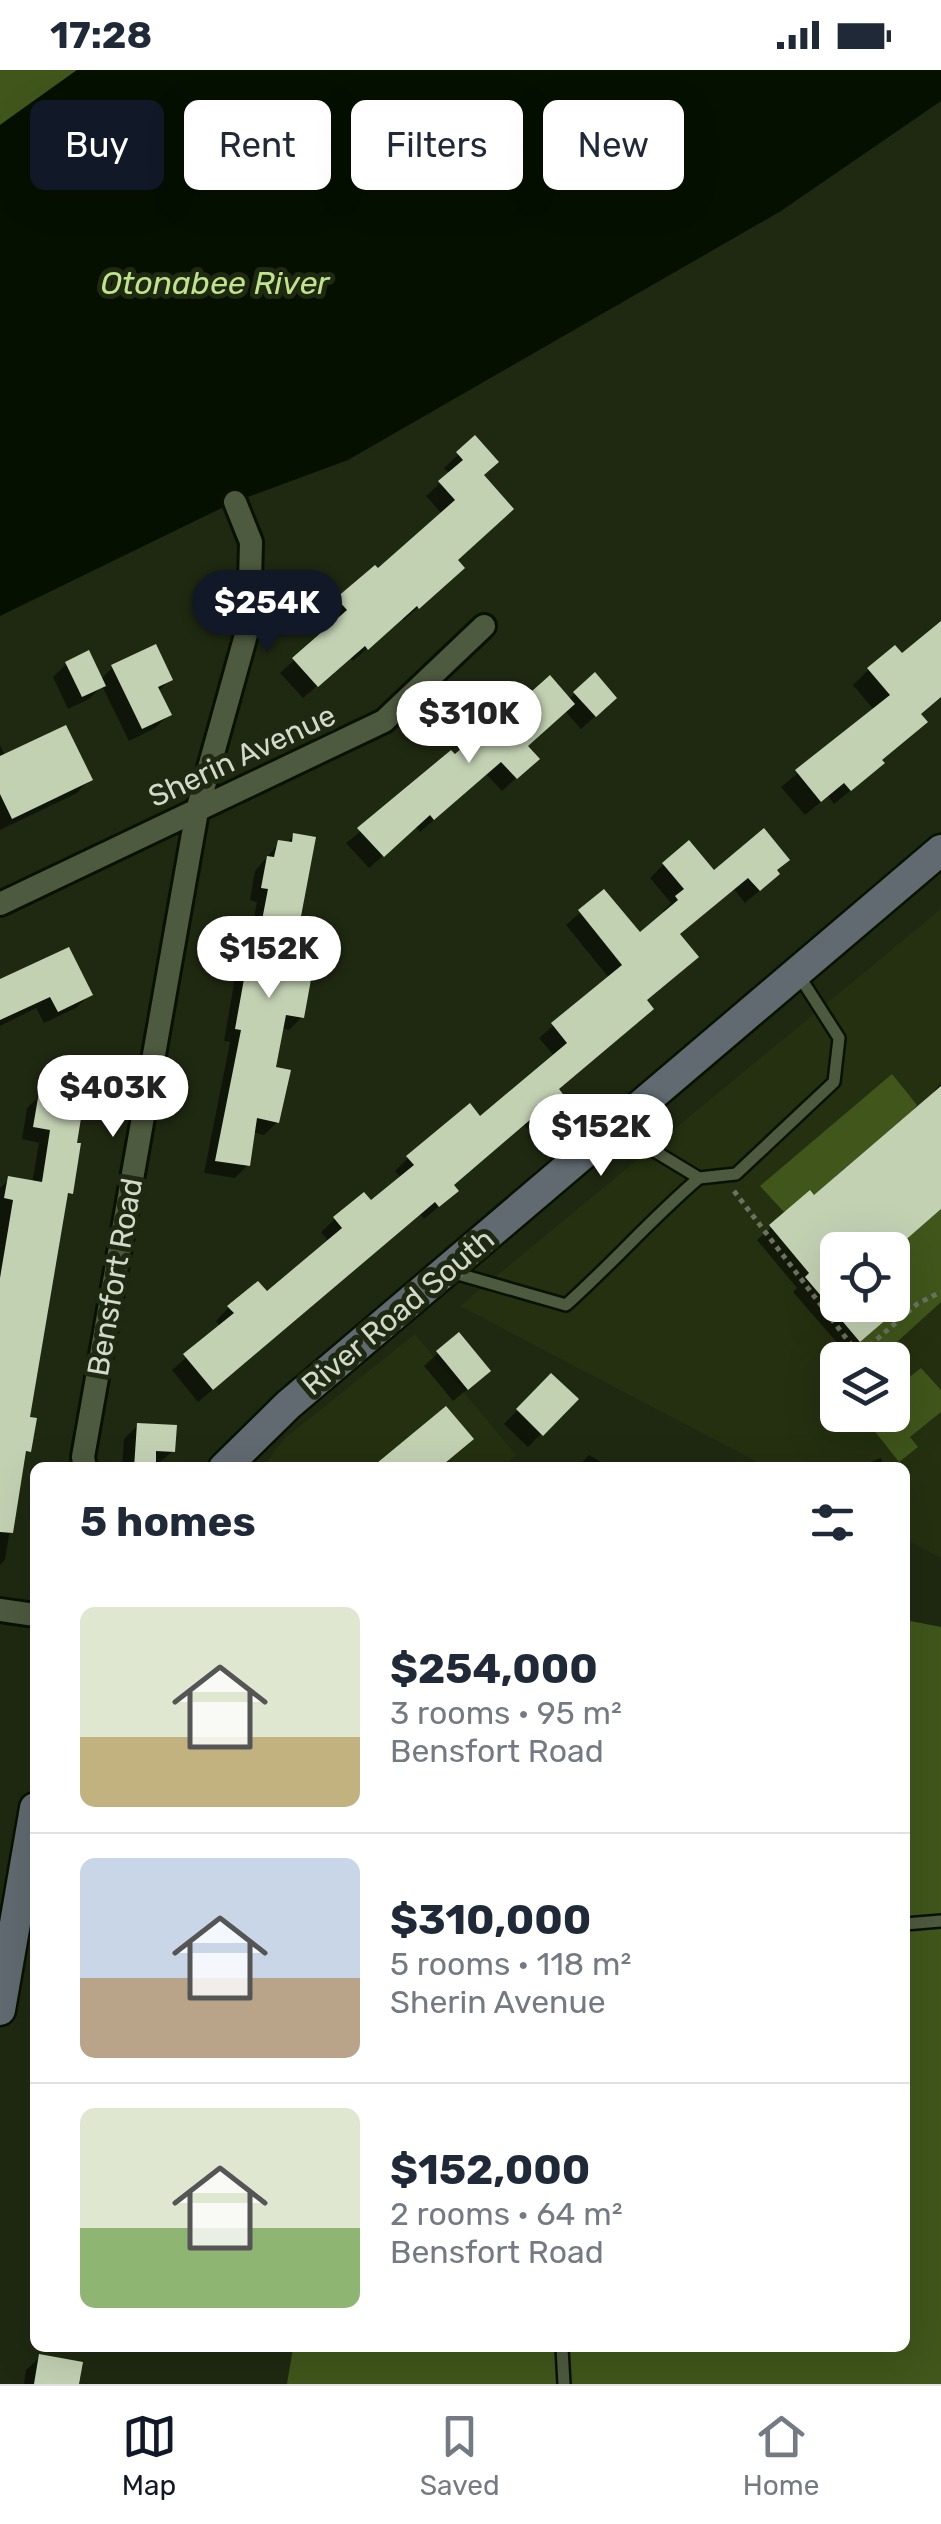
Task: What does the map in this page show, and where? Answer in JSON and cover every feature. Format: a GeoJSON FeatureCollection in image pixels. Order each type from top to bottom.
{"type":"FeatureCollection","features":[{"type":"Feature","properties":{"kind":"street","name":"Bensfort Road"},"geometry":{"type":"LineString","coordinates":[[84,1462],[198,811],[249,624],[252,542],[234,502]]}},
{"type":"Feature","properties":{"kind":"street","name":"Sherin Avenue"},"geometry":{"type":"LineString","coordinates":[[0,904],[384,722],[484,626]]}},
{"type":"Feature","properties":{"kind":"street","name":"River Road South"},"geometry":{"type":"LineString","coordinates":[[230,1462],[288,1406],[941,850]]}},
{"type":"Feature","properties":{"kind":"street"},"geometry":{"type":"LineString","coordinates":[[0,1610],[30,1614]]}},
{"type":"Feature","properties":{"kind":"street"},"geometry":{"type":"LineString","coordinates":[[0,2010],[30,1837]]}},
{"type":"Feature","properties":{"kind":"lane"},"geometry":{"type":"LineString","coordinates":[[447,1270],[566,1305],[699,1178],[736,1174],[834,1082],[839,1038],[797,972]]}},
{"type":"Feature","properties":{"kind":"lane"},"geometry":{"type":"LineString","coordinates":[[615,1127],[699,1178]]}},
{"type":"Feature","properties":{"kind":"lane"},"geometry":{"type":"LineString","coordinates":[[910,1924],[941,1922]]}},
{"type":"Feature","properties":{"kind":"lane"},"geometry":{"type":"LineString","coordinates":[[562,2352],[564,2384]]}},
{"type":"Feature","properties":{"kind":"path"},"geometry":{"type":"LineString","coordinates":[[732,1189],[859,1354],[917,1304],[941,1292]]}},
{"type":"Feature","properties":{"kind":"shaded area"},"geometry":{"type":"Polygon","coordinates":[[[0,70],[77,70],[30,100],[0,125],[0,70]]]}},
{"type":"Feature","properties":{"kind":"shaded area"},"geometry":{"type":"Polygon","coordinates":[[[941,909],[941,1558],[910,1542],[910,1462],[757,1462],[460,1306],[941,909]]]}},
{"type":"Feature","properties":{"kind":"shaded area"},"geometry":{"type":"Polygon","coordinates":[[[892,1074],[917,1105],[836,1176],[846,1188],[784,1212],[760,1186],[892,1074]]]}},
{"type":"Feature","properties":{"kind":"shaded area"},"geometry":{"type":"Polygon","coordinates":[[[941,1209],[941,1302],[897,1342],[860,1342],[883,1322],[910,1322],[910,1235],[941,1209]]]}},
{"type":"Feature","properties":{"kind":"shaded area"},"geometry":{"type":"Polygon","coordinates":[[[415,1334],[516,1455],[508,1462],[267,1462],[284,1439],[415,1334]]]}},
{"type":"Feature","properties":{"kind":"shaded area"},"geometry":{"type":"Polygon","coordinates":[[[921,1368],[941,1390],[941,1412],[910,1437],[918,1447],[899,1462],[875,1432],[910,1432],[910,1377],[921,1368]]]}},
{"type":"Feature","properties":{"kind":"shaded area"},"geometry":{"type":"Polygon","coordinates":[[[910,1621],[941,1627],[941,2384],[287,2384],[292,2352],[910,2352],[910,1621]]]}},
{"type":"Feature","properties":{"kind":"water","name":"Otonabee River"},"geometry":{"type":"Polygon","coordinates":[[[77,70],[941,70],[941,101],[781,211],[348,460],[234,502],[0,616],[0,125],[30,104],[30,190],[164,190],[164,100],[35,100],[77,70]]]}},
{"type":"Feature","properties":{"kind":"building"},"geometry":{"type":"Polygon","coordinates":[[[475,435],[499,462],[484,475],[514,509],[458,560],[465,568],[318,687],[292,658],[347,610],[336,598],[375,565],[378,568],[455,500],[438,481],[463,460],[456,452],[475,435]]]}},
{"type":"Feature","properties":{"kind":"building"},"geometry":{"type":"Polygon","coordinates":[[[941,621],[941,697],[921,714],[928,722],[851,791],[844,783],[821,802],[795,770],[890,695],[867,668],[895,645],[902,653],[941,621]]]}},
{"type":"Feature","properties":{"kind":"building"},"geometry":{"type":"Polygon","coordinates":[[[156,644],[173,680],[158,687],[172,715],[142,729],[111,665],[156,644]]]}},
{"type":"Feature","properties":{"kind":"building"},"geometry":{"type":"Polygon","coordinates":[[[89,650],[106,686],[82,697],[65,662],[89,650]]]}},
{"type":"Feature","properties":{"kind":"building"},"geometry":{"type":"Polygon","coordinates":[[[595,672],[617,698],[596,717],[573,692],[595,672]]]}},
{"type":"Feature","properties":{"kind":"building"},"geometry":{"type":"Polygon","coordinates":[[[550,675],[575,704],[528,746],[540,759],[517,779],[501,762],[434,820],[430,815],[384,857],[357,828],[451,750],[455,754],[500,714],[503,717],[550,675]]]}},
{"type":"Feature","properties":{"kind":"building"},"geometry":{"type":"Polygon","coordinates":[[[66,725],[93,780],[12,819],[0,794],[0,756],[66,725]]]}},
{"type":"Feature","properties":{"kind":"building"},"geometry":{"type":"Polygon","coordinates":[[[764,828],[790,860],[760,891],[748,878],[680,934],[699,957],[647,1000],[654,1009],[559,1089],[566,1098],[542,1118],[538,1113],[454,1185],[459,1191],[439,1207],[435,1202],[213,1390],[183,1354],[234,1313],[227,1306],[258,1281],[267,1291],[342,1228],[333,1217],[364,1192],[371,1200],[414,1165],[406,1156],[470,1103],[480,1116],[567,1043],[551,1023],[622,965],[578,910],[604,889],[640,932],[678,900],[675,896],[684,889],[662,863],[689,840],[714,870],[764,828]]]}},
{"type":"Feature","properties":{"kind":"building"},"geometry":{"type":"Polygon","coordinates":[[[293,833],[316,837],[295,948],[316,952],[304,1018],[286,1015],[276,1067],[291,1070],[279,1123],[257,1118],[250,1166],[215,1161],[241,1030],[235,1029],[251,940],[258,941],[268,889],[261,888],[267,856],[274,857],[278,840],[292,842],[293,833]]]}},
{"type":"Feature","properties":{"kind":"building"},"geometry":{"type":"Polygon","coordinates":[[[69,947],[93,995],[58,1012],[50,997],[0,1020],[0,979],[69,947]]]}},
{"type":"Feature","properties":{"kind":"building"},"geometry":{"type":"Polygon","coordinates":[[[57,1076],[87,1081],[77,1143],[81,1143],[73,1194],[68,1193],[30,1417],[37,1418],[31,1452],[26,1451],[13,1533],[0,1532],[0,1278],[13,1200],[4,1198],[8,1176],[42,1182],[50,1130],[33,1127],[39,1092],[54,1094],[57,1076]]]}},
{"type":"Feature","properties":{"kind":"building"},"geometry":{"type":"Polygon","coordinates":[[[941,1086],[941,1209],[910,1236],[910,1232],[820,1232],[820,1295],[805,1277],[809,1273],[769,1225],[810,1190],[814,1195],[941,1086]]]}},
{"type":"Feature","properties":{"kind":"building"},"geometry":{"type":"Polygon","coordinates":[[[843,1322],[883,1322],[860,1342],[843,1322]]]}},
{"type":"Feature","properties":{"kind":"building"},"geometry":{"type":"Polygon","coordinates":[[[459,1332],[491,1371],[468,1390],[436,1351],[459,1332]]]}},
{"type":"Feature","properties":{"kind":"building"},"geometry":{"type":"Polygon","coordinates":[[[551,1373],[579,1399],[543,1436],[516,1409],[551,1373]]]}},
{"type":"Feature","properties":{"kind":"building"},"geometry":{"type":"Polygon","coordinates":[[[446,1406],[474,1439],[446,1462],[378,1462],[446,1406]]]}},
{"type":"Feature","properties":{"kind":"building"},"geometry":{"type":"Polygon","coordinates":[[[137,1423],[177,1425],[175,1452],[156,1451],[156,1462],[134,1462],[137,1423]]]}},
{"type":"Feature","properties":{"kind":"building"},"geometry":{"type":"Polygon","coordinates":[[[39,2354],[83,2362],[79,2384],[34,2384],[39,2354]]]}}]}
